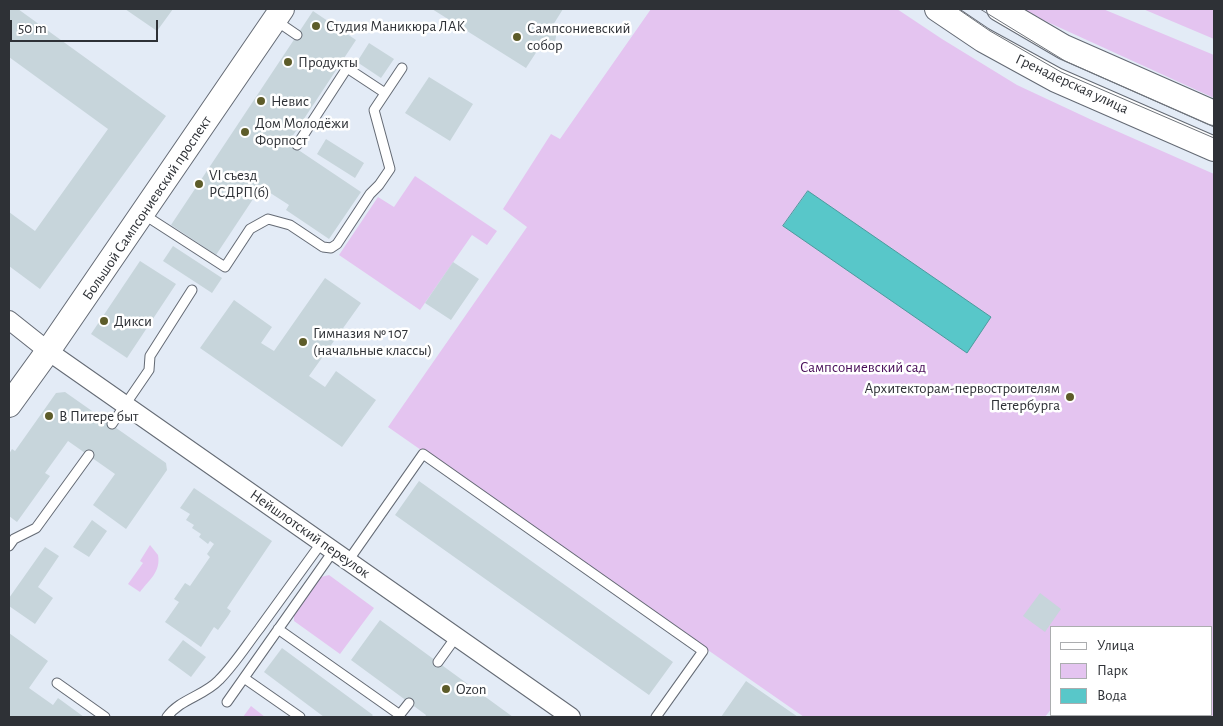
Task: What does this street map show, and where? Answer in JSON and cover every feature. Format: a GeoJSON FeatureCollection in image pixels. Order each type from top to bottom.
{"type":"FeatureCollection","features":[{"type":"Feature","properties":{"kind":"street","name":"Гренадерская улица"},"geometry":{"type":"LineString","coordinates":[[937,9],[983,40],[1056,80],[1214,149]]}},
{"type":"Feature","properties":{"kind":"street","name":"Гренадерская улица"},"geometry":{"type":"LineString","coordinates":[[999,9],[1064,47],[1214,113]]}},
{"type":"Feature","properties":{"kind":"street","name":"Большой Сампсониевский проспект"},"geometry":{"type":"LineString","coordinates":[[9,405],[143,214],[278,14]]}},
{"type":"Feature","properties":{"kind":"street","name":"Нейшлотский переулок"},"geometry":{"type":"LineString","coordinates":[[9,320],[48,351],[571,717]]}},
{"type":"Feature","properties":{"kind":"lane"},"geometry":{"type":"LineString","coordinates":[[278,14],[298,35]]}},
{"type":"Feature","properties":{"kind":"lane"},"geometry":{"type":"LineString","coordinates":[[296,145],[344,66],[385,94]]}},
{"type":"Feature","properties":{"kind":"lane"},"geometry":{"type":"LineString","coordinates":[[143,214],[225,267],[250,229],[268,219],[290,225],[323,247],[331,248],[337,244],[370,194],[390,169],[374,110],[402,68]]}},
{"type":"Feature","properties":{"kind":"lane"},"geometry":{"type":"LineString","coordinates":[[112,424],[149,370],[150,356],[192,290]]}},
{"type":"Feature","properties":{"kind":"lane"},"geometry":{"type":"LineString","coordinates":[[348,561],[423,454],[702,651],[659,716]]}},
{"type":"Feature","properties":{"kind":"lane"},"geometry":{"type":"LineString","coordinates":[[9,546],[14,539],[36,528],[89,455]]}},
{"type":"Feature","properties":{"kind":"lane"},"geometry":{"type":"LineString","coordinates":[[227,702],[278,629],[328,546]]}},
{"type":"Feature","properties":{"kind":"lane"},"geometry":{"type":"LineString","coordinates":[[167,717],[171,711],[184,701],[207,690],[218,681],[328,546]]}},
{"type":"Feature","properties":{"kind":"lane"},"geometry":{"type":"LineString","coordinates":[[278,629],[399,716],[409,703]]}},
{"type":"Feature","properties":{"kind":"lane"},"geometry":{"type":"LineString","coordinates":[[438,662],[456,637]]}},
{"type":"Feature","properties":{"kind":"lane"},"geometry":{"type":"LineString","coordinates":[[244,678],[300,717]]}},
{"type":"Feature","properties":{"kind":"lane"},"geometry":{"type":"LineString","coordinates":[[57,683],[105,717]]}},
{"type":"Feature","properties":{"kind":"green space","name":"Сампсониевский сад"},"geometry":{"type":"Polygon","coordinates":[[[651,9],[897,9],[1017,85],[1214,174],[1214,717],[1110,716],[1213,716],[1213,626],[1050,626],[1050,711],[1045,717],[804,717],[388,427],[527,227],[503,209],[551,134],[560,139],[651,9]]]}},
{"type":"Feature","properties":{"kind":"green space"},"geometry":{"type":"Polygon","coordinates":[[[1024,9],[1103,9],[1214,55],[1214,98],[1043,20],[1024,9]]]}},
{"type":"Feature","properties":{"kind":"green space"},"geometry":{"type":"Polygon","coordinates":[[[1143,9],[1214,9],[1214,39],[1143,9]]]}},
{"type":"Feature","properties":{"kind":"green space"},"geometry":{"type":"Polygon","coordinates":[[[415,176],[497,231],[487,245],[472,235],[420,310],[339,255],[378,197],[394,207],[415,176]]]}},
{"type":"Feature","properties":{"kind":"green space"},"geometry":{"type":"Polygon","coordinates":[[[150,545],[158,555],[158,566],[154,575],[140,592],[128,584],[143,563],[140,561],[150,545]]]}},
{"type":"Feature","properties":{"kind":"green space"},"geometry":{"type":"Polygon","coordinates":[[[329,575],[374,608],[340,654],[294,621],[294,615],[321,577],[329,575]]]}},
{"type":"Feature","properties":{"kind":"green space"},"geometry":{"type":"Polygon","coordinates":[[[251,706],[265,717],[243,717],[251,706]]]}},
{"type":"Feature","properties":{"kind":"water"},"geometry":{"type":"Polygon","coordinates":[[[808,191],[991,317],[967,353],[783,226],[808,191]]]}},
{"type":"Feature","properties":{"kind":"building"},"geometry":{"type":"Polygon","coordinates":[[[9,9],[18,9],[166,116],[40,289],[9,266],[9,212],[35,231],[108,129],[9,57],[9,9]]]}},
{"type":"Feature","properties":{"kind":"building"},"geometry":{"type":"Polygon","coordinates":[[[125,9],[173,9],[157,31],[125,9]]]}},
{"type":"Feature","properties":{"kind":"building","name":"Сампсониевский собор"},"geometry":{"type":"Polygon","coordinates":[[[432,9],[563,9],[553,25],[557,31],[555,42],[546,48],[539,48],[526,68],[432,9]]]}},
{"type":"Feature","properties":{"kind":"building"},"geometry":{"type":"Polygon","coordinates":[[[313,11],[356,40],[288,143],[361,192],[329,239],[286,210],[289,205],[261,187],[216,255],[171,225],[313,11]]]}},
{"type":"Feature","properties":{"kind":"building"},"geometry":{"type":"Polygon","coordinates":[[[369,43],[394,59],[381,78],[357,62],[369,43]]]}},
{"type":"Feature","properties":{"kind":"building"},"geometry":{"type":"Polygon","coordinates":[[[429,77],[473,104],[450,141],[405,113],[429,77]]]}},
{"type":"Feature","properties":{"kind":"building"},"geometry":{"type":"Polygon","coordinates":[[[326,139],[364,163],[355,178],[317,154],[326,139]]]}},
{"type":"Feature","properties":{"kind":"building"},"geometry":{"type":"Polygon","coordinates":[[[173,246],[222,278],[212,293],[163,261],[173,246]]]}},
{"type":"Feature","properties":{"kind":"building"},"geometry":{"type":"Polygon","coordinates":[[[140,261],[176,284],[127,358],[91,334],[140,261]]]}},
{"type":"Feature","properties":{"kind":"building"},"geometry":{"type":"Polygon","coordinates":[[[453,262],[479,279],[451,320],[425,303],[453,262]]]}},
{"type":"Feature","properties":{"kind":"building"},"geometry":{"type":"Polygon","coordinates":[[[325,278],[361,303],[309,376],[325,387],[336,371],[376,400],[342,447],[200,348],[234,300],[272,327],[261,343],[274,351],[325,278]]]}},
{"type":"Feature","properties":{"kind":"building"},"geometry":{"type":"Polygon","coordinates":[[[65,392],[166,463],[167,470],[126,529],[93,505],[115,474],[68,441],[45,473],[50,476],[17,522],[9,516],[9,454],[12,449],[15,451],[56,393],[65,392]]]}},
{"type":"Feature","properties":{"kind":"building"},"geometry":{"type":"Polygon","coordinates":[[[419,481],[673,662],[649,695],[395,515],[419,481]]]}},
{"type":"Feature","properties":{"kind":"building"},"geometry":{"type":"Polygon","coordinates":[[[194,488],[272,541],[227,608],[231,611],[228,616],[218,630],[214,627],[201,647],[165,622],[179,602],[174,599],[185,583],[190,586],[210,557],[207,554],[214,544],[210,541],[208,544],[199,537],[201,534],[192,528],[194,525],[186,520],[190,514],[180,508],[194,488]]]}},
{"type":"Feature","properties":{"kind":"building"},"geometry":{"type":"Polygon","coordinates":[[[92,520],[107,531],[89,557],[73,547],[92,520]]]}},
{"type":"Feature","properties":{"kind":"building"},"geometry":{"type":"Polygon","coordinates":[[[45,547],[59,556],[38,587],[53,598],[35,624],[9,606],[9,598],[45,547]]]}},
{"type":"Feature","properties":{"kind":"building"},"geometry":{"type":"Polygon","coordinates":[[[1040,593],[1061,609],[1045,632],[1023,616],[1040,593]]]}},
{"type":"Feature","properties":{"kind":"building"},"geometry":{"type":"Polygon","coordinates":[[[380,620],[513,717],[425,717],[426,715],[351,660],[380,620]]]}},
{"type":"Feature","properties":{"kind":"building"},"geometry":{"type":"Polygon","coordinates":[[[9,633],[48,661],[29,688],[53,705],[58,698],[84,717],[9,717],[9,633]]]}},
{"type":"Feature","properties":{"kind":"building"},"geometry":{"type":"Polygon","coordinates":[[[183,640],[206,657],[191,677],[168,660],[183,640]]]}},
{"type":"Feature","properties":{"kind":"building"},"geometry":{"type":"Polygon","coordinates":[[[282,648],[373,715],[371,717],[324,717],[264,672],[282,648]]]}},
{"type":"Feature","properties":{"kind":"building"},"geometry":{"type":"Polygon","coordinates":[[[746,681],[798,717],[721,717],[746,681]]]}},
{"type":"Feature","properties":{"kind":"tram line"},"geometry":{"type":"LineString","coordinates":[[958,9],[990,31],[1061,72],[1214,138]]}},
{"type":"Feature","properties":{"kind":"tram line"},"geometry":{"type":"LineString","coordinates":[[980,9],[1065,61],[1214,127]]}},
{"type":"Feature","properties":{"kind":"place","name":"Студия Маникюра ЛАК"},"geometry":{"type":"Point","coordinates":[316,26]}},
{"type":"Feature","properties":{"kind":"place","name":"Сампсониевский собор"},"geometry":{"type":"Point","coordinates":[517,37]}},
{"type":"Feature","properties":{"kind":"place","name":"Продукты"},"geometry":{"type":"Point","coordinates":[288,62]}},
{"type":"Feature","properties":{"kind":"place","name":"Невис"},"geometry":{"type":"Point","coordinates":[261,101]}},
{"type":"Feature","properties":{"kind":"place","name":"Дом Молодёжи Форпост"},"geometry":{"type":"Point","coordinates":[245,132]}},
{"type":"Feature","properties":{"kind":"place","name":"VI съезд РСДРП(б)"},"geometry":{"type":"Point","coordinates":[199,184]}},
{"type":"Feature","properties":{"kind":"place","name":"Дикси"},"geometry":{"type":"Point","coordinates":[104,321]}},
{"type":"Feature","properties":{"kind":"place","name":"Гимназия № 107 (начальные классы)"},"geometry":{"type":"Point","coordinates":[303,342]}},
{"type":"Feature","properties":{"kind":"place","name":"Архитекторам-первостроителям Петербурга"},"geometry":{"type":"Point","coordinates":[1070,397]}},
{"type":"Feature","properties":{"kind":"place","name":"В Питере быт"},"geometry":{"type":"Point","coordinates":[49,416]}},
{"type":"Feature","properties":{"kind":"place","name":"Ozon"},"geometry":{"type":"Point","coordinates":[446,689]}}]}
